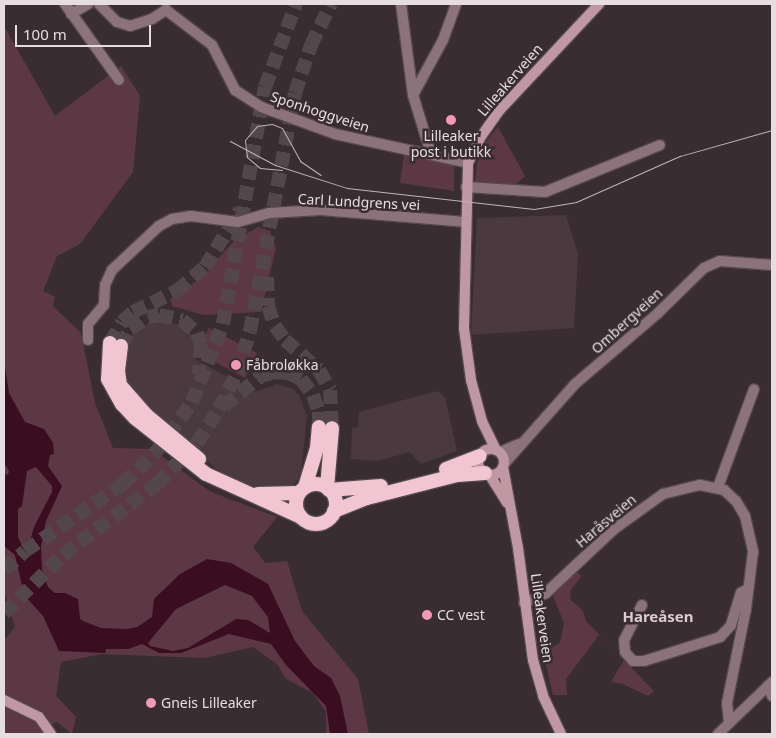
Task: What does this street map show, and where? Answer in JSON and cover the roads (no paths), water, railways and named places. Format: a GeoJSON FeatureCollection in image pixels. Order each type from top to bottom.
{"type":"FeatureCollection","features":[{"type":"Feature","properties":{"kind":"highway"},"geometry":{"type":"LineString","coordinates":[[116,344],[120,385],[130,398],[163,430],[232,484],[254,494],[293,496],[318,484],[328,489],[380,486],[455,467],[481,454]]}},
{"type":"Feature","properties":{"kind":"highway"},"geometry":{"type":"LineString","coordinates":[[334,511],[335,500],[328,489],[325,428],[293,496],[300,517],[320,523],[334,511],[367,498],[438,480],[487,473]]}},
{"type":"Feature","properties":{"kind":"highway"},"geometry":{"type":"LineString","coordinates":[[293,496],[300,517]]}},
{"type":"Feature","properties":{"kind":"main road","name":"Lilleakerveien"},"geometry":{"type":"LineString","coordinates":[[498,451],[482,420],[471,380],[464,328],[468,163],[476,144],[498,112],[597,4]]}},
{"type":"Feature","properties":{"kind":"main road","name":"Lilleakerveien"},"geometry":{"type":"LineString","coordinates":[[481,454],[482,420]]}},
{"type":"Feature","properties":{"kind":"main road"},"geometry":{"type":"LineString","coordinates":[[498,451],[503,466],[497,473],[487,473],[480,467],[481,454],[498,451]]}},
{"type":"Feature","properties":{"kind":"main road","name":"Lilleakerveien"},"geometry":{"type":"LineString","coordinates":[[503,466],[507,503],[518,548],[524,603],[538,680],[550,714],[561,734]]}},
{"type":"Feature","properties":{"kind":"main road","name":"Lilleakerveien"},"geometry":{"type":"LineString","coordinates":[[487,473],[507,503]]}},
{"type":"Feature","properties":{"kind":"main road"},"geometry":{"type":"LineString","coordinates":[[4,700],[39,717],[51,734]]}},
{"type":"Feature","properties":{"kind":"street"},"geometry":{"type":"LineString","coordinates":[[65,4],[120,80]]}},
{"type":"Feature","properties":{"kind":"street"},"geometry":{"type":"LineString","coordinates":[[71,14],[88,4]]}},
{"type":"Feature","properties":{"kind":"street","name":"Sponhoggveien"},"geometry":{"type":"LineString","coordinates":[[99,4],[117,22],[130,26],[152,20],[169,7],[212,45],[231,84],[248,100],[282,116],[335,134],[468,163]]}},
{"type":"Feature","properties":{"kind":"street"},"geometry":{"type":"LineString","coordinates":[[401,4],[413,95],[431,154]]}},
{"type":"Feature","properties":{"kind":"street"},"geometry":{"type":"LineString","coordinates":[[413,95],[443,40],[456,4]]}},
{"type":"Feature","properties":{"kind":"street"},"geometry":{"type":"LineString","coordinates":[[466,188],[545,192],[660,146]]}},
{"type":"Feature","properties":{"kind":"street","name":"Carl Lundgrens vei"},"geometry":{"type":"LineString","coordinates":[[88,340],[88,324],[104,305],[106,285],[112,270],[159,226],[172,219],[191,216],[238,222],[269,213],[320,210],[466,222]]}},
{"type":"Feature","properties":{"kind":"street","name":"Ombergveien"},"geometry":{"type":"LineString","coordinates":[[503,466],[520,443],[576,384],[711,263],[772,265]]}},
{"type":"Feature","properties":{"kind":"street"},"geometry":{"type":"LineString","coordinates":[[729,722],[727,703],[754,561],[749,528],[736,501],[718,488],[754,389]]}},
{"type":"Feature","properties":{"kind":"street","name":"Ombergveien"},"geometry":{"type":"LineString","coordinates":[[498,451],[520,443]]}},
{"type":"Feature","properties":{"kind":"street","name":"Haråsveien"},"geometry":{"type":"LineString","coordinates":[[524,603],[546,593],[613,530],[650,502],[682,487],[700,484],[718,488]]}},
{"type":"Feature","properties":{"kind":"street"},"geometry":{"type":"LineString","coordinates":[[642,605],[624,640],[625,652],[633,661],[644,661],[720,637],[731,625],[741,593],[749,588]]}},
{"type":"Feature","properties":{"kind":"street"},"geometry":{"type":"LineString","coordinates":[[718,734],[770,684]]}},
{"type":"Feature","properties":{"kind":"street"},"geometry":{"type":"LineString","coordinates":[[770,684],[772,696]]}},
{"type":"Feature","properties":{"kind":"tunnel"},"geometry":{"type":"LineString","coordinates":[[4,570],[25,551],[123,484],[156,452],[192,402],[223,324],[265,87],[296,4]]}},
{"type":"Feature","properties":{"kind":"tunnel"},"geometry":{"type":"LineString","coordinates":[[4,613],[63,555],[157,484],[197,443],[219,409],[237,373],[250,331],[295,93],[311,45],[331,4]]}},
{"type":"Feature","properties":{"kind":"tunnel"},"geometry":{"type":"LineString","coordinates":[[110,343],[122,322],[133,312],[177,291],[205,267],[240,210]]}},
{"type":"Feature","properties":{"kind":"tunnel"},"geometry":{"type":"LineString","coordinates":[[267,277],[268,306],[275,326],[285,340],[319,370],[330,390],[332,428]]}},
{"type":"Feature","properties":{"kind":"tunnel"},"geometry":{"type":"LineString","coordinates":[[121,346],[130,329],[148,317],[159,315],[182,320],[197,333],[201,344],[199,374]]}},
{"type":"Feature","properties":{"kind":"tunnel"},"geometry":{"type":"LineString","coordinates":[[224,406],[261,376],[274,372],[288,373],[301,379],[313,395],[319,412],[319,427]]}},
{"type":"Feature","properties":{"kind":"tram line"},"geometry":{"type":"LineString","coordinates":[[282,170],[260,168],[247,157],[245,140],[257,126],[272,124],[282,128],[300,161],[321,175]]}},
{"type":"Feature","properties":{"kind":"tram line"},"geometry":{"type":"LineString","coordinates":[[230,141],[275,165],[347,188],[534,209],[576,202],[680,156],[772,130]]}},
{"type":"Feature","properties":{"kind":"place","name":"Lilleaker post i butikk"},"geometry":{"type":"Point","coordinates":[451,120]}},
{"type":"Feature","properties":{"kind":"place","name":"Fåbroløkka"},"geometry":{"type":"Point","coordinates":[236,365]}},
{"type":"Feature","properties":{"kind":"place","name":"CC vest"},"geometry":{"type":"Point","coordinates":[427,615]}},
{"type":"Feature","properties":{"kind":"place","name":"Gneis Lilleaker"},"geometry":{"type":"Point","coordinates":[151,703]}},
{"type":"Feature","properties":{"kind":"district","name":"Hareåsen"},"geometry":{"type":"Point","coordinates":[658,617]}}]}
